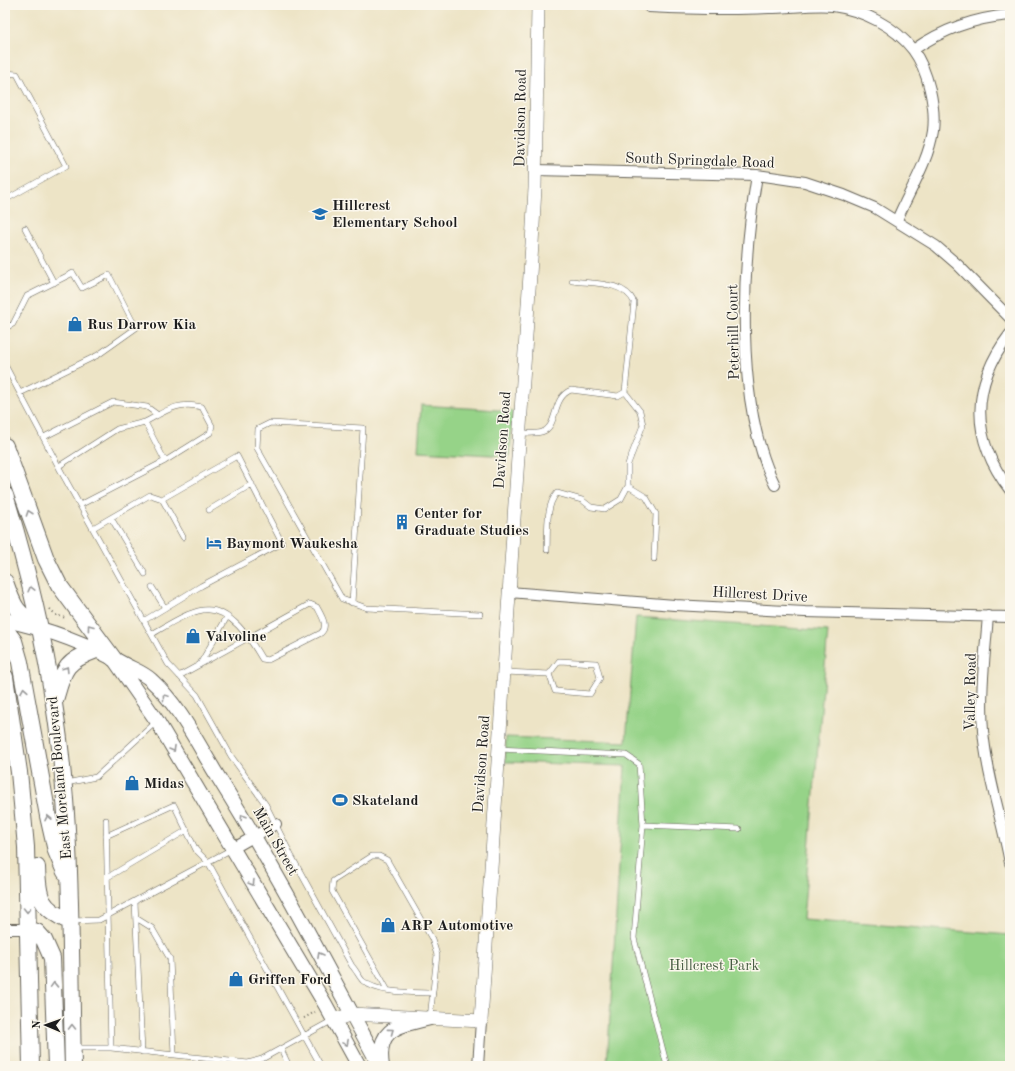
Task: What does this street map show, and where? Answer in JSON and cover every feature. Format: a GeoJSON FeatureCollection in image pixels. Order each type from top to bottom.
{"type":"FeatureCollection","features":[{"type":"Feature","properties":{"kind":"main road"},"geometry":{"type":"LineString","coordinates":[[5,446],[46,559],[59,585],[113,658]]}},
{"type":"Feature","properties":{"kind":"main road","name":"East Moreland Boulevard"},"geometry":{"type":"LineString","coordinates":[[5,495],[40,627],[54,703],[63,783],[68,881],[73,1066]]}},
{"type":"Feature","properties":{"kind":"main road"},"geometry":{"type":"LineString","coordinates":[[5,582],[12,602],[22,617],[40,627]]}},
{"type":"Feature","properties":{"kind":"main road","name":"Main Street"},"geometry":{"type":"LineString","coordinates":[[5,620],[40,627],[113,658],[150,679],[171,704],[255,837],[381,1066]]}},
{"type":"Feature","properties":{"kind":"main road"},"geometry":{"type":"LineString","coordinates":[[5,628],[14,641],[20,662],[48,816],[56,852],[68,881]]}},
{"type":"Feature","properties":{"kind":"main road"},"geometry":{"type":"LineString","coordinates":[[54,703],[63,673],[67,666],[81,656],[96,650]]}},
{"type":"Feature","properties":{"kind":"main road","name":"Main Street"},"geometry":{"type":"LineString","coordinates":[[113,658],[157,721],[334,1020],[359,1066]]}},
{"type":"Feature","properties":{"kind":"main road"},"geometry":{"type":"LineString","coordinates":[[5,677],[19,772],[26,847],[31,1066]]}},
{"type":"Feature","properties":{"kind":"main road"},"geometry":{"type":"LineString","coordinates":[[157,721],[164,719],[174,721],[190,746],[206,758]]}},
{"type":"Feature","properties":{"kind":"main road"},"geometry":{"type":"LineString","coordinates":[[19,772],[34,817],[38,888],[41,901],[46,908],[54,914],[69,921]]}},
{"type":"Feature","properties":{"kind":"main road"},"geometry":{"type":"LineString","coordinates":[[28,929],[36,932],[44,940],[52,958],[56,1066]]}},
{"type":"Feature","properties":{"kind":"main road"},"geometry":{"type":"LineString","coordinates":[[381,1066],[381,1044],[385,1036],[398,1026],[430,1018]]}},
{"type":"Feature","properties":{"kind":"street","name":"Davidson Road"},"geometry":{"type":"LineString","coordinates":[[478,1066],[535,170],[538,5]]}},
{"type":"Feature","properties":{"kind":"street"},"geometry":{"type":"LineString","coordinates":[[649,7],[740,9],[833,6],[859,12],[882,23],[913,50],[926,77],[931,94],[933,110],[933,130],[929,150],[897,220]]}},
{"type":"Feature","properties":{"kind":"street"},"geometry":{"type":"LineString","coordinates":[[913,50],[950,28],[985,17],[1010,15]]}},
{"type":"Feature","properties":{"kind":"street","name":"South Springdale Road"},"geometry":{"type":"LineString","coordinates":[[535,170],[757,175],[805,182],[844,195],[875,208],[897,220],[936,246],[958,265],[1010,318]]}},
{"type":"Feature","properties":{"kind":"street","name":"Peterhill Court"},"geometry":{"type":"LineString","coordinates":[[757,175],[748,255],[745,333],[754,424],[759,447],[775,485]]}},
{"type":"Feature","properties":{"kind":"street"},"geometry":{"type":"LineString","coordinates":[[1010,334],[992,360],[986,374],[983,384],[980,412],[985,447],[1000,477],[1010,490]]}},
{"type":"Feature","properties":{"kind":"street","name":"Hillcrest Drive"},"geometry":{"type":"LineString","coordinates":[[509,592],[675,605],[805,612],[1010,617]]}},
{"type":"Feature","properties":{"kind":"street","name":"Valley Road"},"geometry":{"type":"LineString","coordinates":[[988,616],[982,705],[983,732],[987,758],[1010,863]]}},
{"type":"Feature","properties":{"kind":"street"},"geometry":{"type":"LineString","coordinates":[[232,850],[276,824]]}},
{"type":"Feature","properties":{"kind":"street"},"geometry":{"type":"LineString","coordinates":[[5,929],[28,929]]}},
{"type":"Feature","properties":{"kind":"street"},"geometry":{"type":"LineString","coordinates":[[334,1020],[352,1014],[481,1021]]}},
{"type":"Feature","properties":{"kind":"lane"},"geometry":{"type":"LineString","coordinates":[[5,73],[17,74],[66,166],[5,200]]}},
{"type":"Feature","properties":{"kind":"lane"},"geometry":{"type":"LineString","coordinates":[[25,228],[54,283]]}},
{"type":"Feature","properties":{"kind":"lane"},"geometry":{"type":"LineString","coordinates":[[5,328],[12,324],[27,296],[73,273],[82,288],[109,275],[136,328],[98,355],[20,393]]}},
{"type":"Feature","properties":{"kind":"lane"},"geometry":{"type":"LineString","coordinates":[[547,550],[550,506],[553,498],[557,494],[582,500],[591,507],[606,509],[621,499],[628,486],[628,464],[643,425],[640,411],[625,392],[634,302],[630,294],[620,288],[572,281]]}},
{"type":"Feature","properties":{"kind":"lane"},"geometry":{"type":"LineString","coordinates":[[5,365],[168,664],[197,695],[231,756],[266,805],[292,857],[352,966],[363,980],[375,987],[433,993]]}},
{"type":"Feature","properties":{"kind":"lane"},"geometry":{"type":"LineString","coordinates":[[519,433],[542,432],[551,425],[557,404],[565,392],[572,390],[618,396],[625,392]]}},
{"type":"Feature","properties":{"kind":"lane"},"geometry":{"type":"LineString","coordinates":[[44,437],[113,402],[147,407],[158,415]]}},
{"type":"Feature","properties":{"kind":"lane"},"geometry":{"type":"LineString","coordinates":[[59,466],[116,429],[145,422],[173,406],[190,404],[202,407],[212,426],[210,433],[165,461],[80,505]]}},
{"type":"Feature","properties":{"kind":"lane"},"geometry":{"type":"LineString","coordinates":[[145,422],[165,461]]}},
{"type":"Feature","properties":{"kind":"lane"},"geometry":{"type":"LineString","coordinates":[[352,603],[363,428],[270,423],[258,429],[257,448],[342,599],[352,603],[367,608],[480,614]]}},
{"type":"Feature","properties":{"kind":"lane"},"geometry":{"type":"LineString","coordinates":[[145,620],[201,586],[282,543],[237,456],[162,499]]}},
{"type":"Feature","properties":{"kind":"lane"},"geometry":{"type":"LineString","coordinates":[[209,510],[252,484]]}},
{"type":"Feature","properties":{"kind":"lane"},"geometry":{"type":"LineString","coordinates":[[628,486],[646,497],[656,514],[654,559]]}},
{"type":"Feature","properties":{"kind":"lane"},"geometry":{"type":"LineString","coordinates":[[93,528],[150,495],[162,499],[183,538]]}},
{"type":"Feature","properties":{"kind":"lane"},"geometry":{"type":"LineString","coordinates":[[110,518],[144,574]]}},
{"type":"Feature","properties":{"kind":"lane"},"geometry":{"type":"LineString","coordinates":[[152,587],[165,608]]}},
{"type":"Feature","properties":{"kind":"lane"},"geometry":{"type":"LineString","coordinates":[[152,634],[186,615],[204,610],[218,613],[227,617],[249,638],[262,659],[268,660],[321,633],[324,630],[325,625],[317,607],[310,604],[249,638],[199,665],[180,676]]}},
{"type":"Feature","properties":{"kind":"lane"},"geometry":{"type":"LineString","coordinates":[[199,665],[227,617]]}},
{"type":"Feature","properties":{"kind":"lane"},"geometry":{"type":"LineString","coordinates":[[559,662],[596,663],[600,678],[590,694],[555,691],[549,674],[559,662]]}},
{"type":"Feature","properties":{"kind":"lane"},"geometry":{"type":"LineString","coordinates":[[503,672],[549,674]]}},
{"type":"Feature","properties":{"kind":"lane"},"geometry":{"type":"LineString","coordinates":[[63,783],[96,777],[157,721]]}},
{"type":"Feature","properties":{"kind":"lane"},"geometry":{"type":"LineString","coordinates":[[498,749],[626,755],[639,764],[643,825],[634,938],[667,1066]]}},
{"type":"Feature","properties":{"kind":"lane"},"geometry":{"type":"LineString","coordinates":[[106,836],[174,805],[196,850],[208,862],[321,1066]]}},
{"type":"Feature","properties":{"kind":"lane"},"geometry":{"type":"LineString","coordinates":[[106,820],[111,1048]]}},
{"type":"Feature","properties":{"kind":"lane"},"geometry":{"type":"LineString","coordinates":[[643,825],[739,829]]}},
{"type":"Feature","properties":{"kind":"lane"},"geometry":{"type":"LineString","coordinates":[[108,877],[187,830]]}},
{"type":"Feature","properties":{"kind":"lane"},"geometry":{"type":"LineString","coordinates":[[69,921],[99,920],[232,850]]}},
{"type":"Feature","properties":{"kind":"lane"},"geometry":{"type":"LineString","coordinates":[[387,989],[332,891],[331,886],[333,881],[372,856],[379,856],[387,860],[432,938],[438,955],[430,1018]]}},
{"type":"Feature","properties":{"kind":"lane"},"geometry":{"type":"LineString","coordinates":[[135,902],[142,1052]]}},
{"type":"Feature","properties":{"kind":"lane"},"geometry":{"type":"LineString","coordinates":[[136,918],[152,928],[170,959],[174,1055]]}},
{"type":"Feature","properties":{"kind":"lane"},"geometry":{"type":"LineString","coordinates":[[72,1048],[111,1048],[248,1063],[262,1059],[334,1020]]}},
{"type":"Feature","properties":{"kind":"lane"},"geometry":{"type":"LineString","coordinates":[[280,1049],[289,1066]]}},
{"type":"Feature","properties":{"kind":"path"},"geometry":{"type":"LineString","coordinates":[[48,608],[56,615],[69,619]]}},
{"type":"Feature","properties":{"kind":"path"},"geometry":{"type":"LineString","coordinates":[[297,1022],[315,1012]]}},
{"type":"Feature","properties":{"kind":"green space"},"geometry":{"type":"Polygon","coordinates":[[[421,405],[513,411],[510,456],[418,451],[421,405]]]}},
{"type":"Feature","properties":{"kind":"green space","name":"Hillcrest Park"},"geometry":{"type":"Polygon","coordinates":[[[636,617],[828,631],[803,919],[1010,935],[1010,1066],[607,1066],[625,766],[505,762],[506,737],[626,742],[636,617]]]}},
{"type":"Feature","properties":{"kind":"place","name":"Hillcrest Elementary School"},"geometry":{"type":"Point","coordinates":[320,214]}},
{"type":"Feature","properties":{"kind":"place","name":"Rus Darrow Kia"},"geometry":{"type":"Point","coordinates":[75,324]}},
{"type":"Feature","properties":{"kind":"place","name":"Center for Graduate Studies"},"geometry":{"type":"Point","coordinates":[402,522]}},
{"type":"Feature","properties":{"kind":"place","name":"Baymont Waukesha"},"geometry":{"type":"Point","coordinates":[214,543]}},
{"type":"Feature","properties":{"kind":"place","name":"Valvoline"},"geometry":{"type":"Point","coordinates":[193,636]}},
{"type":"Feature","properties":{"kind":"place","name":"Midas"},"geometry":{"type":"Point","coordinates":[132,783]}},
{"type":"Feature","properties":{"kind":"place","name":"Skateland"},"geometry":{"type":"Point","coordinates":[340,800]}},
{"type":"Feature","properties":{"kind":"place","name":"ARP Automotive"},"geometry":{"type":"Point","coordinates":[388,925]}},
{"type":"Feature","properties":{"kind":"place","name":"Griffen Ford"},"geometry":{"type":"Point","coordinates":[236,979]}}]}
